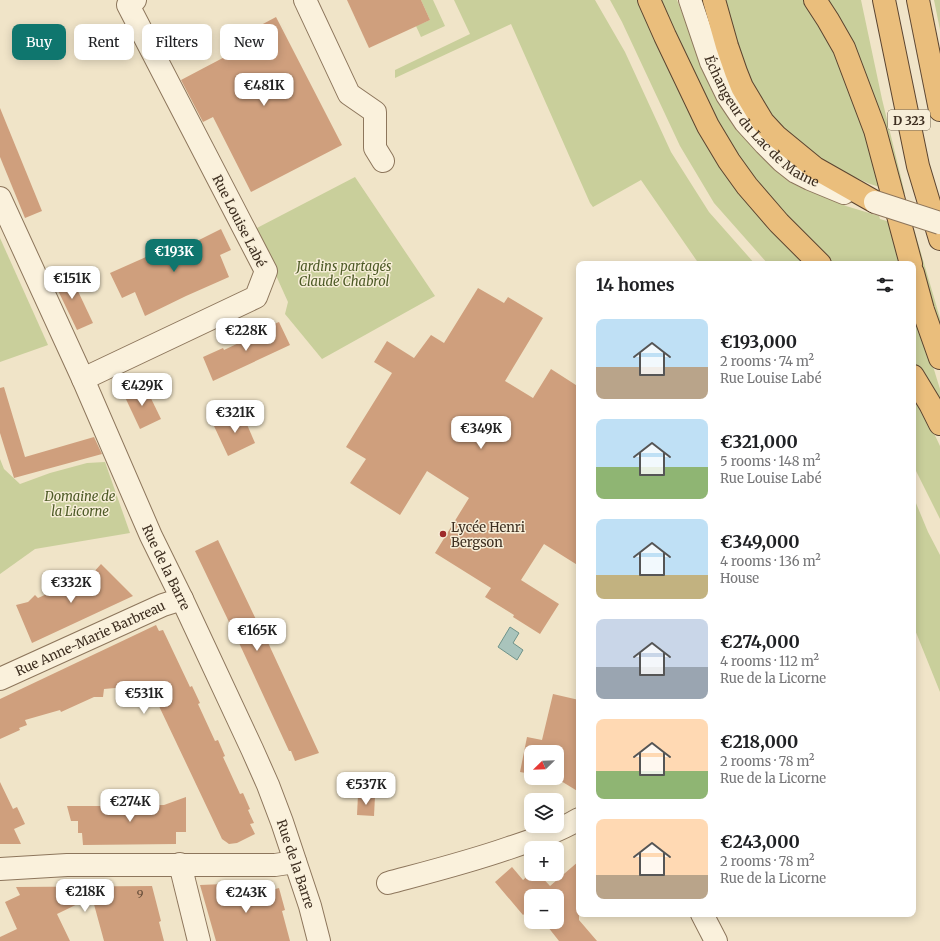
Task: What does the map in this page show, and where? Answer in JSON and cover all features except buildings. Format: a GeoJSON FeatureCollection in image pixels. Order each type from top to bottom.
{"type":"FeatureCollection","features":[{"type":"Feature","properties":{"kind":"highway"},"geometry":{"type":"LineString","coordinates":[[649,0],[708,126],[729,161],[747,186],[779,223],[817,261]]}},
{"type":"Feature","properties":{"kind":"highway"},"geometry":{"type":"LineString","coordinates":[[714,0],[736,72],[763,122],[776,136],[815,168],[875,202]]}},
{"type":"Feature","properties":{"kind":"highway"},"geometry":{"type":"LineString","coordinates":[[815,0],[844,48],[875,130],[910,261]]}},
{"type":"Feature","properties":{"kind":"highway","name":"D 323"},"geometry":{"type":"LineString","coordinates":[[884,0],[918,166],[940,239]]}},
{"type":"Feature","properties":{"kind":"highway","name":"D 323"},"geometry":{"type":"LineString","coordinates":[[918,0],[940,110]]}},
{"type":"Feature","properties":{"kind":"highway"},"geometry":{"type":"LineString","coordinates":[[916,284],[923,310],[940,358]]}},
{"type":"Feature","properties":{"kind":"highway"},"geometry":{"type":"LineString","coordinates":[[916,381],[940,424]]}},
{"type":"Feature","properties":{"kind":"street","name":"Rue Louise Labé"},"geometry":{"type":"LineString","coordinates":[[83,379],[256,298],[266,271],[128,5],[135,0]]}},
{"type":"Feature","properties":{"kind":"street"},"geometry":{"type":"LineString","coordinates":[[305,0],[349,94],[375,112],[375,148],[383,161]]}},
{"type":"Feature","properties":{"kind":"street","name":"Échangeur du Lac de Maine"},"geometry":{"type":"LineString","coordinates":[[690,0],[711,62],[736,109],[750,128],[782,161],[796,172],[843,192],[940,223]]}},
{"type":"Feature","properties":{"kind":"street","name":"Rue de la Barre"},"geometry":{"type":"LineString","coordinates":[[0,198],[83,379],[151,536],[182,599],[268,785],[310,906],[319,941]]}},
{"type":"Feature","properties":{"kind":"street","name":"Rue Anne-Marie Barbreau"},"geometry":{"type":"LineString","coordinates":[[0,679],[156,608],[182,599]]}},
{"type":"Feature","properties":{"kind":"street"},"geometry":{"type":"LineString","coordinates":[[388,883],[482,857],[532,841],[564,828],[576,821]]}},
{"type":"Feature","properties":{"kind":"street"},"geometry":{"type":"LineString","coordinates":[[0,869],[67,865],[275,865],[295,862]]}},
{"type":"Feature","properties":{"kind":"street"},"geometry":{"type":"LineString","coordinates":[[180,864],[199,941]]}},
{"type":"Feature","properties":{"kind":"street"},"geometry":{"type":"LineString","coordinates":[[704,917],[716,941]]}},
{"type":"Feature","properties":{"kind":"green space"},"geometry":{"type":"Polygon","coordinates":[[[421,0],[433,0],[445,26],[421,37],[416,26],[430,20],[421,0]]]}},
{"type":"Feature","properties":{"kind":"green space"},"geometry":{"type":"Polygon","coordinates":[[[454,0],[595,0],[625,52],[671,152],[709,212],[752,261],[697,261],[641,180],[593,207],[511,24],[395,78],[395,70],[470,34],[454,0]]]}},
{"type":"Feature","properties":{"kind":"green space"},"geometry":{"type":"Polygon","coordinates":[[[610,0],[637,0],[657,41],[804,261],[765,261],[714,203],[680,146],[622,22],[610,0]]]}},
{"type":"Feature","properties":{"kind":"green space"},"geometry":{"type":"Polygon","coordinates":[[[655,0],[677,0],[712,89],[734,127],[771,163],[793,181],[846,206],[879,216],[880,219],[890,222],[901,261],[823,261],[789,227],[718,132],[655,0]]]}},
{"type":"Feature","properties":{"kind":"green space"},"geometry":{"type":"Polygon","coordinates":[[[722,0],[806,0],[853,90],[883,188],[870,184],[823,163],[788,137],[756,98],[722,0]]]}},
{"type":"Feature","properties":{"kind":"green space"},"geometry":{"type":"Polygon","coordinates":[[[822,0],[861,0],[882,99],[905,194],[896,192],[822,0]]]}},
{"type":"Feature","properties":{"kind":"green space"},"geometry":{"type":"Polygon","coordinates":[[[934,0],[940,0],[940,30],[934,0]]]}},
{"type":"Feature","properties":{"kind":"green space","name":"Jardins partagés Claude Chabrol"},"geometry":{"type":"Polygon","coordinates":[[[355,177],[435,296],[322,359],[285,314],[288,302],[255,229],[355,177]]]}},
{"type":"Feature","properties":{"kind":"green space"},"geometry":{"type":"Polygon","coordinates":[[[906,227],[914,229],[940,318],[940,345],[916,261],[906,227]]]}},
{"type":"Feature","properties":{"kind":"green space"},"geometry":{"type":"Polygon","coordinates":[[[0,238],[48,345],[0,362],[0,238]]]}},
{"type":"Feature","properties":{"kind":"green space"},"geometry":{"type":"Polygon","coordinates":[[[916,312],[940,389],[940,408],[916,370],[916,312]]]}},
{"type":"Feature","properties":{"kind":"green space"},"geometry":{"type":"Polygon","coordinates":[[[916,399],[922,408],[940,446],[940,519],[916,471],[916,399]]]}},
{"type":"Feature","properties":{"kind":"green space","name":"Domaine de la Licorne"},"geometry":{"type":"Polygon","coordinates":[[[0,459],[4,469],[20,484],[50,473],[87,463],[105,462],[130,533],[35,549],[0,574],[0,459]]]}},
{"type":"Feature","properties":{"kind":"green space"},"geometry":{"type":"Polygon","coordinates":[[[916,503],[928,532],[940,555],[940,692],[916,632],[916,503]]]}},
{"type":"Feature","properties":{"kind":"water"},"geometry":{"type":"Polygon","coordinates":[[[510,627],[519,633],[513,643],[523,650],[517,660],[498,647],[510,627]]]}},
{"type":"Feature","properties":{"kind":"place","name":"Lycée Henri Bergson"},"geometry":{"type":"Point","coordinates":[443,534]}}]}
